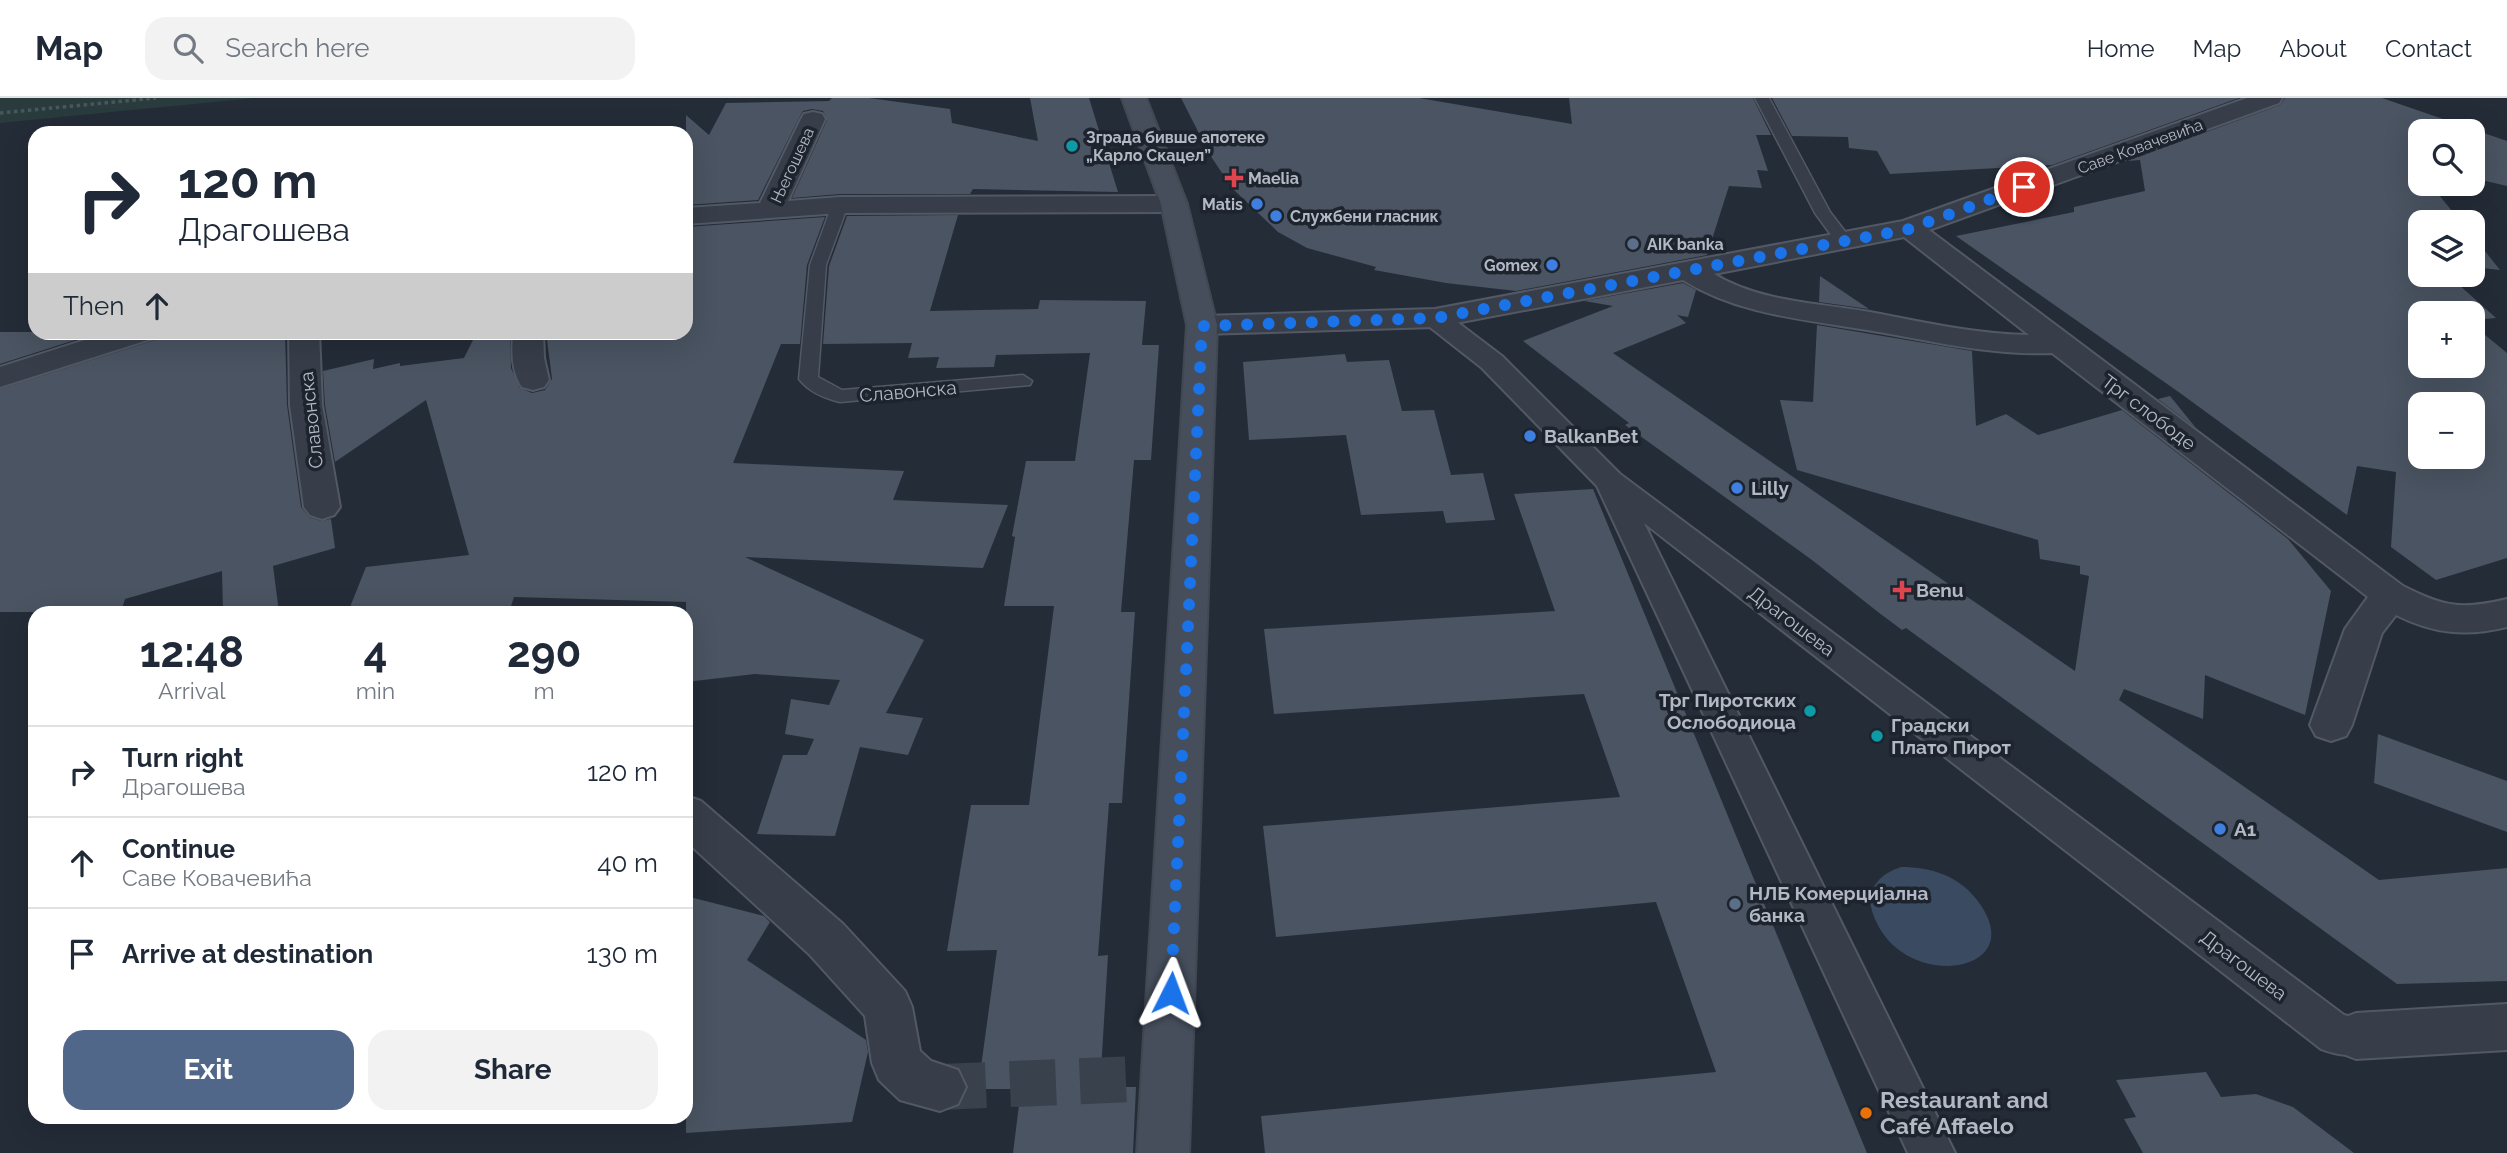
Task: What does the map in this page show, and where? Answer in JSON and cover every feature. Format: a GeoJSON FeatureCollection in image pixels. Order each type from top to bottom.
{"type":"FeatureCollection","features":[{"type":"Feature","properties":{"kind":"main road"},"geometry":{"type":"LineString","coordinates":[[1134,98],[1174,204],[1202,326],[1151,1078],[1163,1153]]}},
{"type":"Feature","properties":{"kind":"street","name":"Саве Ковачевића"},"geometry":{"type":"LineString","coordinates":[[1436,318],[1909,229],[2270,98]]}},
{"type":"Feature","properties":{"kind":"street","name":"Његошева"},"geometry":{"type":"LineString","coordinates":[[770,211],[813,119]]}},
{"type":"Feature","properties":{"kind":"street"},"geometry":{"type":"LineString","coordinates":[[693,216],[840,205],[1174,204]]}},
{"type":"Feature","properties":{"kind":"street","name":"Трг слободе"},"geometry":{"type":"LineString","coordinates":[[1909,229],[2390,595],[2432,618],[2472,623],[2507,613]]}},
{"type":"Feature","properties":{"kind":"street"},"geometry":{"type":"LineString","coordinates":[[1689,271],[1717,288],[1767,303],[1982,342],[2034,345],[2060,343]]}},
{"type":"Feature","properties":{"kind":"street"},"geometry":{"type":"LineString","coordinates":[[1202,326],[1436,318]]}},
{"type":"Feature","properties":{"kind":"street","name":"Драгошева"},"geometry":{"type":"LineString","coordinates":[[1436,318],[1492,362],[1609,481],[2336,1035],[2356,1035]]}},
{"type":"Feature","properties":{"kind":"street"},"geometry":{"type":"LineString","coordinates":[[0,377],[118,340]]}},
{"type":"Feature","properties":{"kind":"street","name":"Славонска"},"geometry":{"type":"LineString","coordinates":[[304,340],[306,405],[322,507]]}},
{"type":"Feature","properties":{"kind":"street"},"geometry":{"type":"LineString","coordinates":[[528,340],[528,358],[533,380]]}},
{"type":"Feature","properties":{"kind":"street"},"geometry":{"type":"LineString","coordinates":[[1609,481],[1932,1153]]}},
{"type":"Feature","properties":{"kind":"street"},"geometry":{"type":"LineString","coordinates":[[2331,725],[2364,629],[2390,595]]}},
{"type":"Feature","properties":{"kind":"street"},"geometry":{"type":"LineString","coordinates":[[693,820],[826,939],[888,1007],[897,1063],[918,1083],[940,1087]]}},
{"type":"Feature","properties":{"kind":"street"},"geometry":{"type":"LineString","coordinates":[[2356,1035],[2507,1027]]}},
{"type":"Feature","properties":{"kind":"lane"},"geometry":{"type":"LineString","coordinates":[[1762,98],[1823,213],[1844,242]]}},
{"type":"Feature","properties":{"kind":"lane","name":"Славонска"},"geometry":{"type":"LineString","coordinates":[[840,205],[818,265],[808,379],[823,390],[840,396],[1023,381]]}},
{"type":"Feature","properties":{"kind":"path"},"geometry":{"type":"LineString","coordinates":[[0,113],[156,98]]}},
{"type":"Feature","properties":{"kind":"shaded area"},"geometry":{"type":"Polygon","coordinates":[[[0,98],[255,98],[0,123],[0,98]]]}},
{"type":"Feature","properties":{"kind":"water"},"geometry":{"type":"Polygon","coordinates":[[[1901,867],[1943,874],[1962,885],[1977,900],[1991,927],[1988,947],[1973,961],[1951,966],[1925,963],[1900,950],[1880,928],[1869,896],[1882,877],[1901,867]]]}},
{"type":"Feature","properties":{"kind":"building"},"geometry":{"type":"Polygon","coordinates":[[[832,98],[869,98],[950,109],[952,123],[1038,141],[1030,98],[1089,98],[1118,192],[973,189],[970,194],[840,194],[792,198],[827,120],[823,111],[812,109],[803,111],[758,200],[693,205],[693,126],[686,126],[686,115],[709,135],[726,103],[829,101],[832,98]]]}},
{"type":"Feature","properties":{"kind":"building"},"geometry":{"type":"Polygon","coordinates":[[[1181,98],[1419,98],[1572,124],[1569,98],[1753,98],[1771,135],[1756,135],[1768,171],[1757,170],[1762,188],[1729,186],[1707,255],[1516,291],[1446,283],[1374,270],[1376,267],[1307,248],[1278,232],[1232,188],[1210,155],[1181,98]]]}},
{"type":"Feature","properties":{"kind":"building"},"geometry":{"type":"Polygon","coordinates":[[[1772,98],[2239,98],[2052,165],[1890,174],[1877,151],[1849,148],[1848,137],[1792,136],[1772,98]]]}},
{"type":"Feature","properties":{"kind":"building"},"geometry":{"type":"Polygon","coordinates":[[[2285,98],[2382,98],[2443,119],[2408,119],[2408,196],[2440,196],[2451,210],[2408,210],[2408,287],[2461,287],[2477,301],[2408,301],[2408,378],[2485,378],[2485,335],[2507,353],[2507,558],[2436,580],[2391,547],[2396,472],[2357,466],[2347,515],[2180,393],[1956,236],[2074,212],[2074,207],[2145,191],[2140,160],[2127,161],[2280,105],[2285,98]]]}},
{"type":"Feature","properties":{"kind":"building"},"geometry":{"type":"Polygon","coordinates":[[[2485,133],[2507,141],[2507,186],[2485,181],[2485,133]]]}},
{"type":"Feature","properties":{"kind":"building"},"geometry":{"type":"Polygon","coordinates":[[[958,215],[930,311],[1038,309],[1040,300],[1146,301],[1142,345],[1159,345],[1151,460],[1134,460],[1121,612],[1135,612],[1122,803],[1109,803],[1098,956],[1108,955],[1100,1087],[1136,1087],[1133,1153],[1013,1153],[1021,1089],[978,1089],[997,950],[947,951],[971,805],[1029,805],[1054,606],[1004,606],[1015,537],[1012,536],[1026,461],[1075,461],[1090,353],[996,355],[994,367],[936,368],[939,357],[908,358],[912,343],[823,344],[829,266],[847,216],[958,215]]]}},
{"type":"Feature","properties":{"kind":"building"},"geometry":{"type":"Polygon","coordinates":[[[825,217],[807,265],[800,344],[781,344],[733,463],[904,471],[893,500],[1008,505],[983,568],[745,557],[924,640],[886,713],[923,718],[908,755],[860,747],[835,836],[757,834],[783,755],[807,755],[814,739],[785,734],[791,699],[829,705],[840,680],[755,674],[693,681],[693,606],[686,606],[686,602],[514,597],[511,606],[350,606],[366,567],[469,555],[426,400],[335,462],[325,405],[323,371],[374,359],[373,369],[400,363],[400,366],[464,358],[473,340],[510,340],[511,368],[520,388],[532,393],[545,390],[552,379],[547,340],[693,340],[693,226],[825,217]]]}},
{"type":"Feature","properties":{"kind":"building"},"geometry":{"type":"Polygon","coordinates":[[[2485,251],[2500,270],[2485,268],[2485,251]]]}},
{"type":"Feature","properties":{"kind":"building"},"geometry":{"type":"Polygon","coordinates":[[[1820,276],[1869,309],[1819,302],[1820,276]]]}},
{"type":"Feature","properties":{"kind":"building"},"geometry":{"type":"Polygon","coordinates":[[[1683,283],[1696,290],[1688,317],[1677,315],[1686,323],[1613,353],[2075,671],[2089,576],[2080,574],[2080,566],[2040,559],[2038,540],[1797,470],[1780,400],[1813,402],[1817,325],[1972,351],[1976,426],[2006,414],[2038,435],[2122,410],[2288,539],[2331,591],[2305,715],[2205,675],[2203,719],[2124,689],[2119,700],[2379,880],[2507,868],[2507,981],[2397,984],[1906,628],[1902,630],[1812,560],[1625,425],[1629,423],[1523,341],[1613,306],[1584,301],[1683,283]]]}},
{"type":"Feature","properties":{"kind":"building"},"geometry":{"type":"Polygon","coordinates":[[[2485,308],[2496,318],[2485,319],[2485,308]]]}},
{"type":"Feature","properties":{"kind":"building"},"geometry":{"type":"Polygon","coordinates":[[[0,332],[28,332],[28,340],[75,340],[0,364],[0,332]]]}},
{"type":"Feature","properties":{"kind":"building"},"geometry":{"type":"Polygon","coordinates":[[[155,340],[285,340],[287,405],[301,507],[309,517],[321,521],[331,519],[335,548],[273,566],[278,606],[223,606],[222,571],[125,599],[123,606],[28,606],[28,612],[0,612],[0,389],[155,340]]]}},
{"type":"Feature","properties":{"kind":"building"},"geometry":{"type":"Polygon","coordinates":[[[1345,354],[1347,362],[1389,360],[1402,411],[1434,410],[1451,475],[1483,473],[1495,520],[1446,523],[1443,511],[1361,515],[1346,435],[1249,440],[1243,362],[1345,354]]]}},
{"type":"Feature","properties":{"kind":"building"},"geometry":{"type":"Polygon","coordinates":[[[2170,396],[2196,428],[2158,399],[2170,396]]]}},
{"type":"Feature","properties":{"kind":"building"},"geometry":{"type":"Polygon","coordinates":[[[1593,489],[1867,1153],[1265,1153],[1261,1116],[1716,1072],[1656,902],[1276,937],[1263,826],[1620,797],[1584,694],[1274,714],[1264,629],[1555,611],[1514,494],[1593,489]]]}},
{"type":"Feature","properties":{"kind":"building"},"geometry":{"type":"Polygon","coordinates":[[[2378,734],[2507,781],[2507,832],[2374,783],[2378,734]]]}},
{"type":"Feature","properties":{"kind":"building"},"geometry":{"type":"Polygon","coordinates":[[[693,898],[764,916],[770,922],[747,960],[866,1040],[868,1052],[852,1122],[686,1133],[686,1124],[693,1124],[693,898]]]}},
{"type":"Feature","properties":{"kind":"building"},"geometry":{"type":"Polygon","coordinates":[[[2206,1072],[2221,1097],[2256,1094],[2293,1107],[2354,1153],[2143,1153],[2124,1119],[2136,1117],[2116,1080],[2206,1072]]]}},
{"type":"Feature","properties":{"kind":"tunnel"},"geometry":{"type":"LineString","coordinates":[[940,1087],[1135,1079]]}},
{"type":"Feature","properties":{"kind":"place","name":"Зграда бивше апотеке „Карло Скацел”"},"geometry":{"type":"Point","coordinates":[1072,146]}},
{"type":"Feature","properties":{"kind":"place","name":"Maelia"},"geometry":{"type":"Point","coordinates":[1234,178]}},
{"type":"Feature","properties":{"kind":"place","name":"Matis"},"geometry":{"type":"Point","coordinates":[1257,204]}},
{"type":"Feature","properties":{"kind":"place","name":"Службени гласник"},"geometry":{"type":"Point","coordinates":[1276,216]}},
{"type":"Feature","properties":{"kind":"place","name":"AIK banka"},"geometry":{"type":"Point","coordinates":[1633,244]}},
{"type":"Feature","properties":{"kind":"place","name":"Gomex"},"geometry":{"type":"Point","coordinates":[1552,265]}},
{"type":"Feature","properties":{"kind":"place","name":"BalkanBet"},"geometry":{"type":"Point","coordinates":[1530,436]}},
{"type":"Feature","properties":{"kind":"place","name":"Lilly"},"geometry":{"type":"Point","coordinates":[1737,488]}},
{"type":"Feature","properties":{"kind":"place","name":"Benu"},"geometry":{"type":"Point","coordinates":[1902,590]}},
{"type":"Feature","properties":{"kind":"place","name":"Трг Пиротских Ослободиоца"},"geometry":{"type":"Point","coordinates":[1810,711]}},
{"type":"Feature","properties":{"kind":"place","name":"Градски Плато Пирот"},"geometry":{"type":"Point","coordinates":[1877,736]}},
{"type":"Feature","properties":{"kind":"place","name":"A1"},"geometry":{"type":"Point","coordinates":[2220,829]}},
{"type":"Feature","properties":{"kind":"place","name":"НЛБ Комерцијална банка"},"geometry":{"type":"Point","coordinates":[1735,904]}},
{"type":"Feature","properties":{"kind":"place","name":"Restaurant and Café Affaelo"},"geometry":{"type":"Point","coordinates":[1866,1113]}},
{"type":"Feature","properties":{"kind":"route"},"geometry":{"type":"LineString","coordinates":[[1171,993],[1202,326],[1436,318],[1909,229],[2024,187]]}}]}
